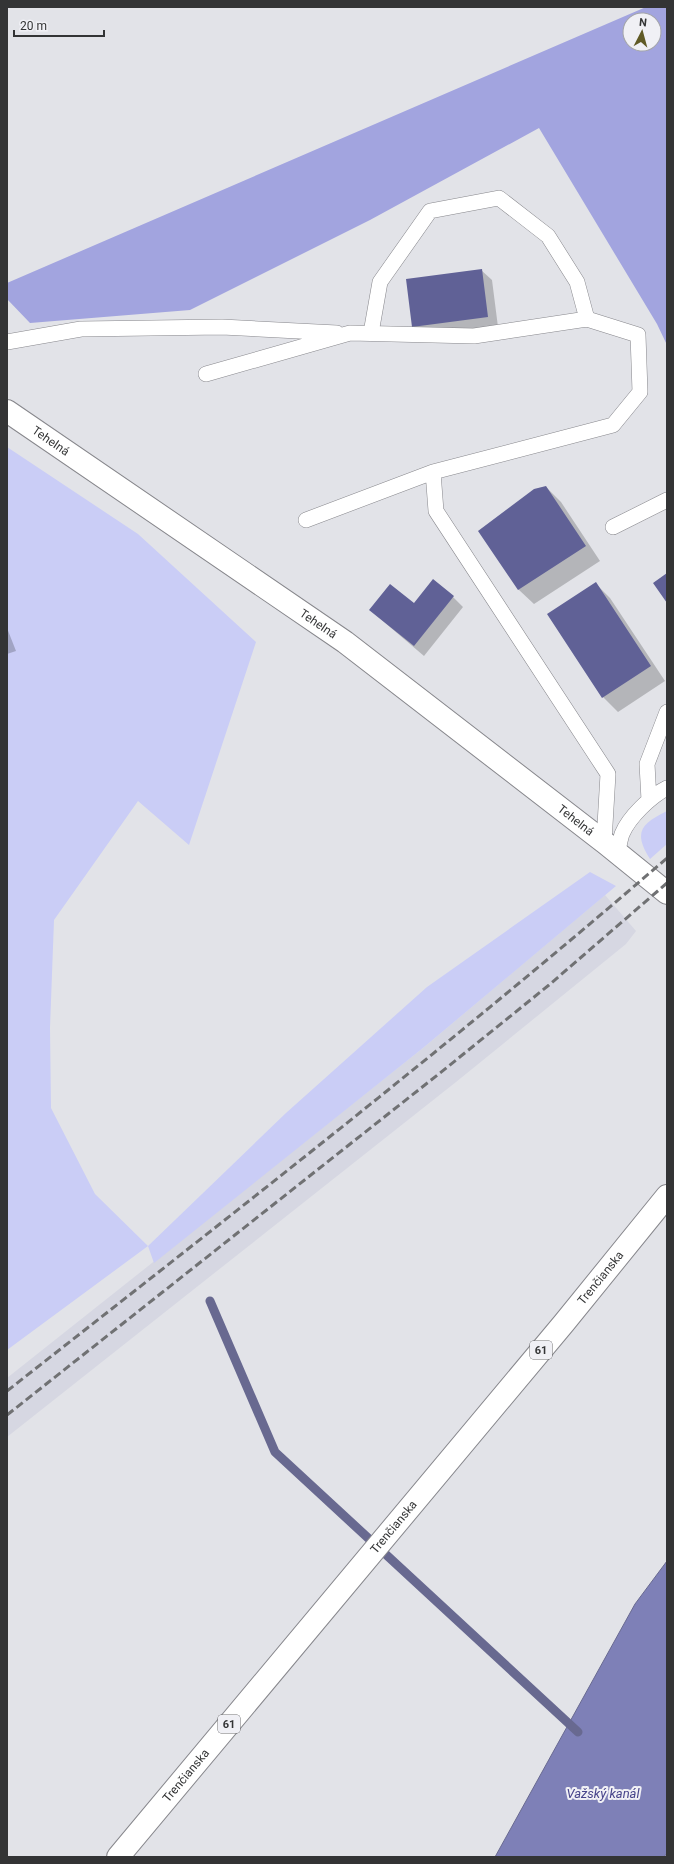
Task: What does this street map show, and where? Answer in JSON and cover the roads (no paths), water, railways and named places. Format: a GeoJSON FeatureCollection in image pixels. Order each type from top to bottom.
{"type":"FeatureCollection","features":[{"type":"Feature","properties":{"kind":"main road","name":"Tehelná"},"geometry":{"type":"LineString","coordinates":[[7,411],[344,642],[611,847],[667,893]]}},
{"type":"Feature","properties":{"kind":"main road","name":"Trenčianska"},"geometry":{"type":"LineString","coordinates":[[118,1857],[667,1196]]}},
{"type":"Feature","properties":{"kind":"lane"},"geometry":{"type":"LineString","coordinates":[[371,333],[380,282],[430,211],[499,198],[548,236],[577,282],[587,319]]}},
{"type":"Feature","properties":{"kind":"lane"},"geometry":{"type":"LineString","coordinates":[[7,342],[81,329],[222,327],[350,333],[474,336],[587,319],[638,335],[640,392],[613,425],[434,472],[306,520]]}},
{"type":"Feature","properties":{"kind":"lane"},"geometry":{"type":"LineString","coordinates":[[206,374],[350,333]]}},
{"type":"Feature","properties":{"kind":"lane"},"geometry":{"type":"LineString","coordinates":[[434,472],[436,511],[608,774],[611,847]]}},
{"type":"Feature","properties":{"kind":"lane"},"geometry":{"type":"LineString","coordinates":[[613,527],[667,500]]}},
{"type":"Feature","properties":{"kind":"lane"},"geometry":{"type":"LineString","coordinates":[[649,800],[647,764],[667,712]]}},
{"type":"Feature","properties":{"kind":"lane"},"geometry":{"type":"LineString","coordinates":[[611,847],[634,816],[649,800],[667,788]]}},
{"type":"Feature","properties":{"kind":"water","name":"Važský kanál"},"geometry":{"type":"Polygon","coordinates":[[[667,1561],[667,1853],[664,1857],[495,1857],[635,1604],[667,1561]]]}},
{"type":"Feature","properties":{"kind":"waterway"},"geometry":{"type":"LineString","coordinates":[[210,1301],[275,1452],[578,1732]]}},
{"type":"Feature","properties":{"kind":"railway"},"geometry":{"type":"LineString","coordinates":[[7,1391],[423,1062],[667,858]]}},
{"type":"Feature","properties":{"kind":"railway"},"geometry":{"type":"LineString","coordinates":[[7,1415],[440,1073],[549,985],[667,883]]}}]}
